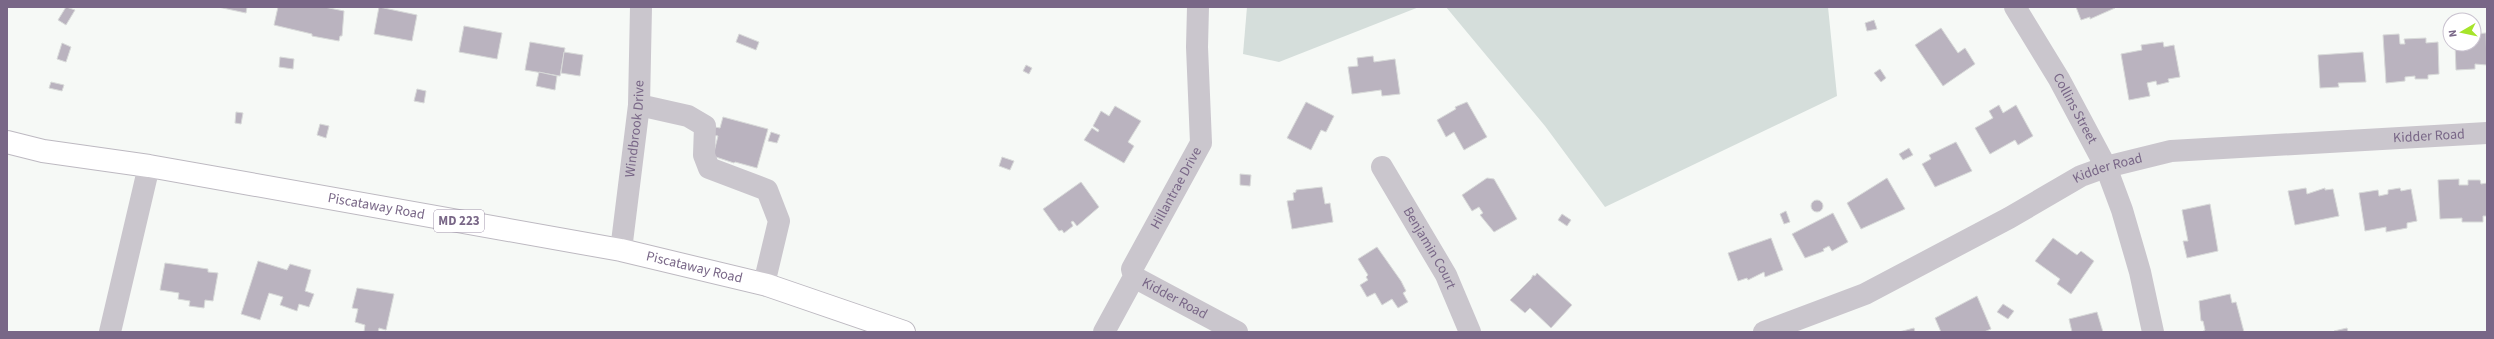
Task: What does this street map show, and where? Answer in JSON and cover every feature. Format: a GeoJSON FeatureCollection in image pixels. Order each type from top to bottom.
{"type":"FeatureCollection","features":[{"type":"Feature","properties":{"kind":"main road","name":"Piscataway Road"},"geometry":{"type":"LineString","coordinates":[[7,142],[43,151],[149,166],[621,250],[764,284],[904,332]]}},
{"type":"Feature","properties":{"kind":"street","name":"Windbrook Drive"},"geometry":{"type":"LineString","coordinates":[[621,250],[639,105],[639,7]]}},
{"type":"Feature","properties":{"kind":"street","name":"Hillantrae Drive"},"geometry":{"type":"LineString","coordinates":[[1104,332],[1134,276],[1132,269],[1202,142],[1197,47],[1198,7]]}},
{"type":"Feature","properties":{"kind":"street","name":"Collins Street"},"geometry":{"type":"LineString","coordinates":[[2015,7],[2059,79],[2106,167],[2122,210],[2140,272],[2153,332]]}},
{"type":"Feature","properties":{"kind":"street"},"geometry":{"type":"LineString","coordinates":[[639,105],[688,116],[705,126],[704,155],[709,168],[767,190],[779,221],[764,284]]}},
{"type":"Feature","properties":{"kind":"street","name":"Kidder Road"},"geometry":{"type":"LineString","coordinates":[[1764,332],[1865,294],[2009,218],[2075,179],[2106,167],[2171,151],[2487,133]]}},
{"type":"Feature","properties":{"kind":"street"},"geometry":{"type":"LineString","coordinates":[[110,332],[149,166]]}},
{"type":"Feature","properties":{"kind":"street","name":"Benjamin Court"},"geometry":{"type":"LineString","coordinates":[[1382,167],[1446,275],[1470,332]]}},
{"type":"Feature","properties":{"kind":"street","name":"Kidder Road"},"geometry":{"type":"LineString","coordinates":[[1134,276],[1237,332]]}},
{"type":"Feature","properties":{"kind":"shaded area"},"geometry":{"type":"Polygon","coordinates":[[[1247,7],[1419,7],[1279,62],[1243,54],[1247,7]]]}},
{"type":"Feature","properties":{"kind":"shaded area"},"geometry":{"type":"Polygon","coordinates":[[[1446,7],[1828,7],[1837,96],[1605,207],[1545,126],[1446,7]]]}},
{"type":"Feature","properties":{"kind":"building"},"geometry":{"type":"Polygon","coordinates":[[[66,7],[75,10],[66,25],[58,20],[66,7]]]}},
{"type":"Feature","properties":{"kind":"building"},"geometry":{"type":"Polygon","coordinates":[[[218,7],[247,7],[246,13],[218,7]]]}},
{"type":"Feature","properties":{"kind":"building"},"geometry":{"type":"Polygon","coordinates":[[[278,7],[324,7],[344,11],[342,36],[340,36],[339,41],[312,36],[312,34],[274,25],[278,7]]]}},
{"type":"Feature","properties":{"kind":"building"},"geometry":{"type":"Polygon","coordinates":[[[379,7],[417,15],[412,41],[374,34],[379,7]]]}},
{"type":"Feature","properties":{"kind":"building"},"geometry":{"type":"Polygon","coordinates":[[[2076,7],[2115,8],[2090,19],[2090,17],[2081,20],[2076,7]]]}},
{"type":"Feature","properties":{"kind":"building"},"geometry":{"type":"Polygon","coordinates":[[[1874,20],[1877,29],[1867,31],[1865,23],[1874,20]]]}},
{"type":"Feature","properties":{"kind":"building"},"geometry":{"type":"Polygon","coordinates":[[[464,26],[502,33],[497,59],[459,52],[464,26]]]}},
{"type":"Feature","properties":{"kind":"building"},"geometry":{"type":"Polygon","coordinates":[[[1941,28],[1958,53],[1965,48],[1975,64],[1943,86],[1915,45],[1941,28]]]}},
{"type":"Feature","properties":{"kind":"building"},"geometry":{"type":"Polygon","coordinates":[[[2482,33],[2486,33],[2487,65],[2475,64],[2475,69],[2456,70],[2455,52],[2482,52],[2482,33]]]}},
{"type":"Feature","properties":{"kind":"building"},"geometry":{"type":"Polygon","coordinates":[[[739,34],[759,42],[756,50],[736,42],[739,34]]]}},
{"type":"Feature","properties":{"kind":"building"},"geometry":{"type":"Polygon","coordinates":[[[2399,34],[2400,44],[2405,44],[2404,39],[2426,38],[2426,43],[2438,42],[2439,74],[2428,75],[2428,79],[2415,79],[2415,76],[2405,77],[2405,81],[2386,83],[2383,35],[2399,34]]]}},
{"type":"Feature","properties":{"kind":"building"},"geometry":{"type":"Polygon","coordinates":[[[530,42],[565,48],[560,76],[525,70],[530,42]]]}},
{"type":"Feature","properties":{"kind":"building"},"geometry":{"type":"Polygon","coordinates":[[[2163,42],[2164,47],[2174,45],[2180,77],[2168,79],[2169,82],[2157,85],[2156,81],[2147,83],[2150,96],[2129,100],[2121,54],[2142,50],[2141,45],[2163,42]]]}},
{"type":"Feature","properties":{"kind":"building"},"geometry":{"type":"Polygon","coordinates":[[[62,43],[71,47],[66,62],[57,59],[62,43]]]}},
{"type":"Feature","properties":{"kind":"building"},"geometry":{"type":"Polygon","coordinates":[[[564,52],[583,55],[580,76],[561,73],[564,52]]]}},
{"type":"Feature","properties":{"kind":"building"},"geometry":{"type":"Polygon","coordinates":[[[2363,52],[2366,82],[2338,83],[2339,87],[2320,88],[2318,55],[2363,52]]]}},
{"type":"Feature","properties":{"kind":"building"},"geometry":{"type":"Polygon","coordinates":[[[1373,56],[1374,62],[1395,59],[1400,94],[1382,96],[1381,90],[1352,94],[1348,67],[1358,66],[1357,58],[1373,56]]]}},
{"type":"Feature","properties":{"kind":"building"},"geometry":{"type":"Polygon","coordinates":[[[280,57],[294,59],[293,69],[279,67],[280,57]]]}},
{"type":"Feature","properties":{"kind":"building"},"geometry":{"type":"Polygon","coordinates":[[[1026,65],[1032,68],[1029,74],[1023,71],[1026,65]]]}},
{"type":"Feature","properties":{"kind":"building"},"geometry":{"type":"Polygon","coordinates":[[[1880,69],[1886,78],[1881,82],[1874,73],[1880,69]]]}},
{"type":"Feature","properties":{"kind":"building"},"geometry":{"type":"Polygon","coordinates":[[[539,72],[557,76],[555,90],[536,86],[539,72]]]}},
{"type":"Feature","properties":{"kind":"building"},"geometry":{"type":"Polygon","coordinates":[[[51,82],[64,85],[62,91],[49,88],[51,82]]]}},
{"type":"Feature","properties":{"kind":"building"},"geometry":{"type":"Polygon","coordinates":[[[417,89],[426,91],[424,103],[414,101],[417,89]]]}},
{"type":"Feature","properties":{"kind":"building"},"geometry":{"type":"Polygon","coordinates":[[[1306,102],[1334,116],[1326,132],[1321,130],[1311,150],[1287,138],[1306,102]]]}},
{"type":"Feature","properties":{"kind":"building"},"geometry":{"type":"Polygon","coordinates":[[[1467,102],[1487,137],[1464,150],[1454,132],[1446,137],[1437,120],[1456,109],[1455,107],[1467,102]]]}},
{"type":"Feature","properties":{"kind":"building"},"geometry":{"type":"Polygon","coordinates":[[[1999,105],[2003,113],[2016,105],[2033,136],[2018,145],[2015,140],[1990,154],[1975,128],[1993,118],[1989,111],[1999,105]]]}},
{"type":"Feature","properties":{"kind":"building"},"geometry":{"type":"Polygon","coordinates":[[[1115,106],[1141,121],[1128,142],[1134,146],[1124,163],[1084,140],[1092,128],[1098,132],[1099,130],[1093,126],[1101,111],[1109,116],[1115,106]]]}},
{"type":"Feature","properties":{"kind":"building"},"geometry":{"type":"Polygon","coordinates":[[[236,112],[243,113],[241,124],[235,123],[236,112]]]}},
{"type":"Feature","properties":{"kind":"building"},"geometry":{"type":"Polygon","coordinates":[[[723,117],[768,129],[757,168],[734,163],[713,156],[718,136],[713,135],[715,127],[720,128],[723,117]]]}},
{"type":"Feature","properties":{"kind":"building"},"geometry":{"type":"Polygon","coordinates":[[[320,124],[329,126],[326,138],[317,135],[320,124]]]}},
{"type":"Feature","properties":{"kind":"building"},"geometry":{"type":"Polygon","coordinates":[[[771,132],[780,135],[777,143],[768,141],[771,132]]]}},
{"type":"Feature","properties":{"kind":"building"},"geometry":{"type":"Polygon","coordinates":[[[1956,142],[1972,171],[1935,187],[1922,164],[1931,159],[1929,155],[1956,142]]]}},
{"type":"Feature","properties":{"kind":"building"},"geometry":{"type":"Polygon","coordinates":[[[1909,148],[1913,155],[1903,160],[1899,154],[1909,148]]]}},
{"type":"Feature","properties":{"kind":"building"},"geometry":{"type":"Polygon","coordinates":[[[1002,157],[1014,161],[1010,170],[999,166],[1002,157]]]}},
{"type":"Feature","properties":{"kind":"building"},"geometry":{"type":"Polygon","coordinates":[[[1240,174],[1251,175],[1250,186],[1240,185],[1240,174]]]}},
{"type":"Feature","properties":{"kind":"building"},"geometry":{"type":"Polygon","coordinates":[[[1487,178],[1494,179],[1517,219],[1494,232],[1480,215],[1483,213],[1479,207],[1472,211],[1462,195],[1487,178]]]}},
{"type":"Feature","properties":{"kind":"building"},"geometry":{"type":"Polygon","coordinates":[[[1887,178],[1905,209],[1861,229],[1847,203],[1887,178]]]}},
{"type":"Feature","properties":{"kind":"building"},"geometry":{"type":"Polygon","coordinates":[[[2459,179],[2459,185],[2468,185],[2468,180],[2480,180],[2481,184],[2487,183],[2487,216],[2483,216],[2483,222],[2462,222],[2462,218],[2440,219],[2438,180],[2459,179]]]}},
{"type":"Feature","properties":{"kind":"building"},"geometry":{"type":"Polygon","coordinates":[[[1081,182],[1099,207],[1077,226],[1073,221],[1071,222],[1073,226],[1064,233],[1062,230],[1059,231],[1043,209],[1081,182]]]}},
{"type":"Feature","properties":{"kind":"building"},"geometry":{"type":"Polygon","coordinates":[[[1322,187],[1325,204],[1330,203],[1333,222],[1292,229],[1287,201],[1294,200],[1293,193],[1296,192],[1296,190],[1322,187]]]}},
{"type":"Feature","properties":{"kind":"building"},"geometry":{"type":"Polygon","coordinates":[[[2306,188],[2307,194],[2325,188],[2325,190],[2333,189],[2339,216],[2295,225],[2288,191],[2306,188]]]}},
{"type":"Feature","properties":{"kind":"building"},"geometry":{"type":"Polygon","coordinates":[[[2400,188],[2401,191],[2411,189],[2417,221],[2407,223],[2407,228],[2386,232],[2386,227],[2365,231],[2359,193],[2378,190],[2379,196],[2388,194],[2388,190],[2400,188]]]}},
{"type":"Feature","properties":{"kind":"building"},"geometry":{"type":"Polygon","coordinates":[[[1817,200],[1821,202],[1823,206],[1821,210],[1817,212],[1813,210],[1811,206],[1813,202],[1817,200]]]}},
{"type":"Feature","properties":{"kind":"building"},"geometry":{"type":"Polygon","coordinates":[[[2210,204],[2218,251],[2187,258],[2183,241],[2188,241],[2182,210],[2210,204]]]}},
{"type":"Feature","properties":{"kind":"building"},"geometry":{"type":"Polygon","coordinates":[[[1786,211],[1790,222],[1784,224],[1780,214],[1786,211]]]}},
{"type":"Feature","properties":{"kind":"building"},"geometry":{"type":"Polygon","coordinates":[[[1833,213],[1848,242],[1832,251],[1829,246],[1823,249],[1824,251],[1805,258],[1792,234],[1833,213]]]}},
{"type":"Feature","properties":{"kind":"building"},"geometry":{"type":"Polygon","coordinates":[[[1562,214],[1571,220],[1567,226],[1558,220],[1562,214]]]}},
{"type":"Feature","properties":{"kind":"building"},"geometry":{"type":"Polygon","coordinates":[[[1771,238],[1783,270],[1765,277],[1764,272],[1748,280],[1747,278],[1738,281],[1728,253],[1771,238]]]}},
{"type":"Feature","properties":{"kind":"building"},"geometry":{"type":"Polygon","coordinates":[[[2053,238],[2077,255],[2081,251],[2094,261],[2071,294],[2057,284],[2060,279],[2035,261],[2053,238]]]}},
{"type":"Feature","properties":{"kind":"building"},"geometry":{"type":"Polygon","coordinates":[[[1377,247],[1401,281],[1406,291],[1403,293],[1408,302],[1398,308],[1392,299],[1382,305],[1375,293],[1367,297],[1360,285],[1368,280],[1366,277],[1368,275],[1358,259],[1377,247]]]}},
{"type":"Feature","properties":{"kind":"building"},"geometry":{"type":"Polygon","coordinates":[[[258,261],[287,270],[290,264],[311,270],[305,291],[314,294],[309,307],[299,304],[297,311],[280,305],[283,297],[269,293],[260,320],[241,314],[258,261]]]}},
{"type":"Feature","properties":{"kind":"building"},"geometry":{"type":"Polygon","coordinates":[[[165,263],[208,269],[208,272],[218,273],[213,301],[205,300],[204,308],[189,306],[190,301],[178,299],[179,293],[160,290],[165,263]]]}},
{"type":"Feature","properties":{"kind":"building"},"geometry":{"type":"Polygon","coordinates":[[[1537,273],[1572,305],[1551,328],[1530,308],[1525,313],[1510,300],[1531,279],[1533,275],[1535,276],[1537,273]]]}},
{"type":"Feature","properties":{"kind":"building"},"geometry":{"type":"Polygon","coordinates":[[[357,288],[394,294],[386,330],[379,328],[378,332],[364,332],[365,325],[355,322],[358,309],[352,308],[357,288]]]}},
{"type":"Feature","properties":{"kind":"building"},"geometry":{"type":"Polygon","coordinates":[[[2230,294],[2232,303],[2236,302],[2244,332],[2202,332],[2205,330],[2203,321],[2201,321],[2199,301],[2230,294]]]}},
{"type":"Feature","properties":{"kind":"building"},"geometry":{"type":"Polygon","coordinates":[[[1977,296],[1991,329],[1984,332],[1941,332],[1935,318],[1977,296]]]}},
{"type":"Feature","properties":{"kind":"building"},"geometry":{"type":"Polygon","coordinates":[[[2003,304],[2014,311],[2008,319],[1997,312],[2003,304]]]}},
{"type":"Feature","properties":{"kind":"building"},"geometry":{"type":"Polygon","coordinates":[[[2097,312],[2103,332],[2072,332],[2069,319],[2097,312]]]}},
{"type":"Feature","properties":{"kind":"building"},"geometry":{"type":"Polygon","coordinates":[[[1914,328],[1915,332],[1899,332],[1914,328]]]}},
{"type":"Feature","properties":{"kind":"building"},"geometry":{"type":"Polygon","coordinates":[[[2347,328],[2348,332],[2334,331],[2347,328]]]}}]}
